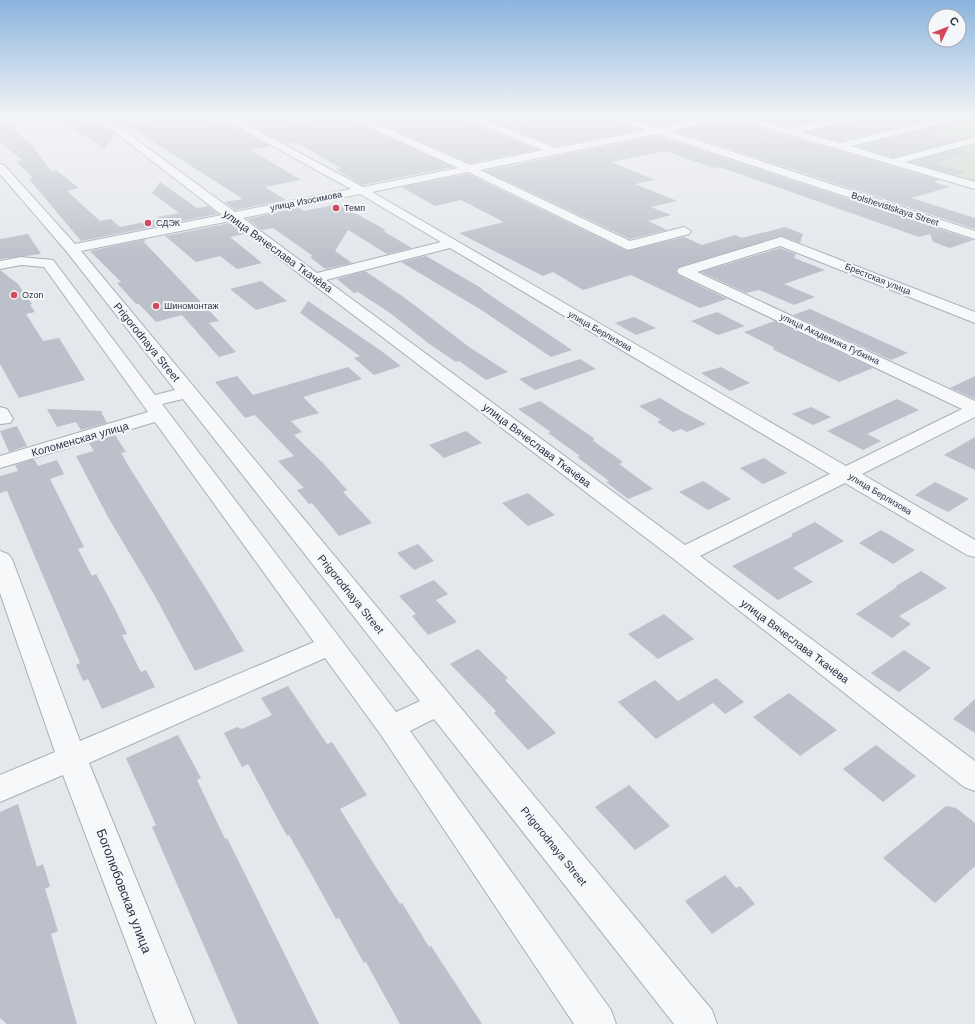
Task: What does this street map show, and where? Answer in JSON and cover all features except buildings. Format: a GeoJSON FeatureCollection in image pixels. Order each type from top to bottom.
{"type":"FeatureCollection","features":[{"type":"Feature","properties":{"kind":"street","name":"улица Вячеслава Ткачёва"},"geometry":{"type":"LineString","coordinates":[[161,163],[683,555],[975,778]]}},
{"type":"Feature","properties":{"kind":"street","name":"улица Берлизова"},"geometry":{"type":"LineString","coordinates":[[311,163],[361,190],[975,550]]}},
{"type":"Feature","properties":{"kind":"street"},"geometry":{"type":"LineString","coordinates":[[458,163],[573,217],[628,246],[684,231]]}},
{"type":"Feature","properties":{"kind":"street","name":"улица Изосимова"},"geometry":{"type":"LineString","coordinates":[[72,248],[494,163]]}},
{"type":"Feature","properties":{"kind":"street","name":"Bolshevistskaya Street"},"geometry":{"type":"LineString","coordinates":[[756,163],[975,235]]}},
{"type":"Feature","properties":{"kind":"street"},"geometry":{"type":"LineString","coordinates":[[895,163],[975,186]]}},
{"type":"Feature","properties":{"kind":"street","name":"Prigorodnaya Street"},"geometry":{"type":"LineString","coordinates":[[0,167],[72,248],[698,1024]]}},
{"type":"Feature","properties":{"kind":"street"},"geometry":{"type":"LineString","coordinates":[[957,181],[975,175]]}},
{"type":"Feature","properties":{"kind":"street","name":"улица Академика Губкина"},"geometry":{"type":"LineString","coordinates":[[781,241],[684,271],[975,409]]}},
{"type":"Feature","properties":{"kind":"street","name":"Брестская улица"},"geometry":{"type":"LineString","coordinates":[[781,241],[975,318]]}},
{"type":"Feature","properties":{"kind":"street"},"geometry":{"type":"LineString","coordinates":[[315,278],[451,244]]}},
{"type":"Feature","properties":{"kind":"street"},"geometry":{"type":"LineString","coordinates":[[0,265],[21,261],[48,263],[154,409],[391,727],[597,1024]]}},
{"type":"Feature","properties":{"kind":"street","name":"Коломенская улица"},"geometry":{"type":"LineString","coordinates":[[0,462],[154,409],[187,392]]}},
{"type":"Feature","properties":{"kind":"street"},"geometry":{"type":"LineString","coordinates":[[683,555],[975,409]]}},
{"type":"Feature","properties":{"kind":"street","name":"Боголюбовская улица"},"geometry":{"type":"LineString","coordinates":[[0,559],[72,758],[176,1024]]}},
{"type":"Feature","properties":{"kind":"street"},"geometry":{"type":"LineString","coordinates":[[0,789],[331,645]]}},
{"type":"Feature","properties":{"kind":"street"},"geometry":{"type":"LineString","coordinates":[[391,727],[439,704]]}},
{"type":"Feature","properties":{"kind":"green space"},"geometry":{"type":"Polygon","coordinates":[[[882,163],[975,163],[975,190],[882,163]]]}},
{"type":"Feature","properties":{"kind":"place","name":"Темп"},"geometry":{"type":"Point","coordinates":[336,208]}},
{"type":"Feature","properties":{"kind":"place","name":"СДЭК"},"geometry":{"type":"Point","coordinates":[148,223]}},
{"type":"Feature","properties":{"kind":"place","name":"Ozon"},"geometry":{"type":"Point","coordinates":[14,295]}},
{"type":"Feature","properties":{"kind":"place","name":"Шиномонтаж"},"geometry":{"type":"Point","coordinates":[156,306]}}]}
